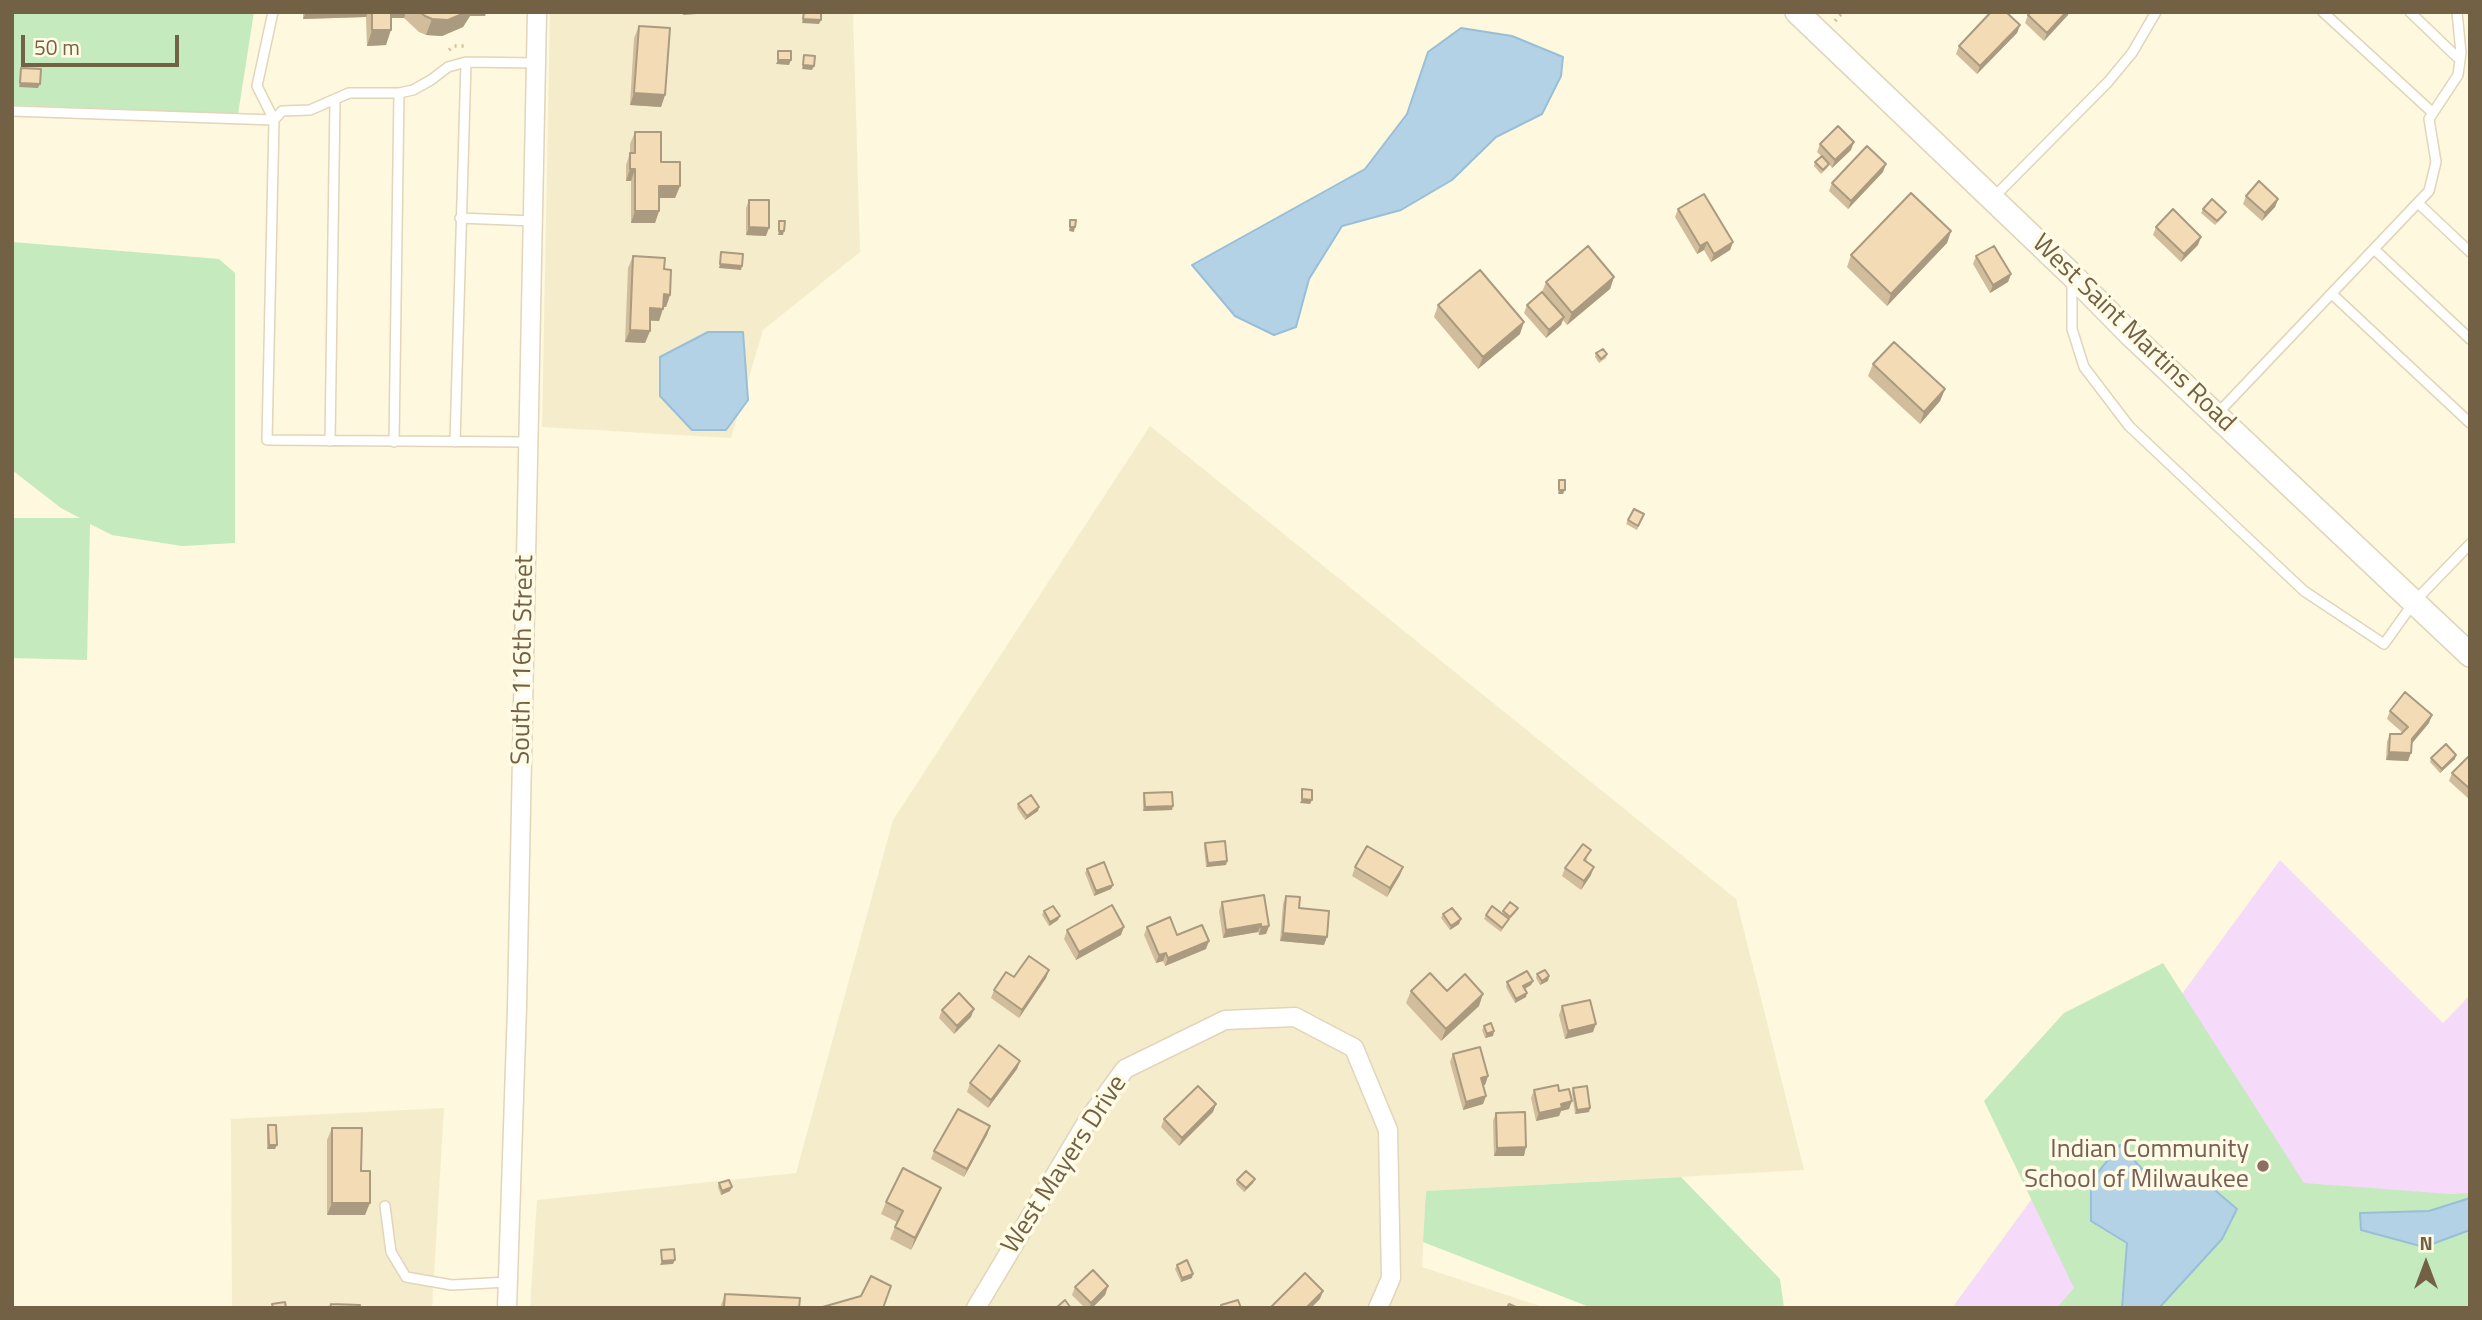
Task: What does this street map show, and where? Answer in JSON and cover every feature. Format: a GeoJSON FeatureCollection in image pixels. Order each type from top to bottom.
{"type":"FeatureCollection","features":[{"type":"Feature","properties":{"kind":"street","name":"South 116th Street"},"geometry":{"type":"LineString","coordinates":[[507,1308],[517,979],[537,12]]}},
{"type":"Feature","properties":{"kind":"street","name":"West Saint Martins Road"},"geometry":{"type":"LineString","coordinates":[[1797,12],[2215,415],[2470,655]]}},
{"type":"Feature","properties":{"kind":"street","name":"West Mayers Drive"},"geometry":{"type":"LineString","coordinates":[[976,1308],[1088,1119],[1125,1069],[1225,1020],[1295,1017],[1354,1048],[1388,1130],[1391,1278],[1378,1308]]}},
{"type":"Feature","properties":{"kind":"lane"},"geometry":{"type":"LineString","coordinates":[[273,12],[257,86],[274,120],[267,440],[528,442]]}},
{"type":"Feature","properties":{"kind":"lane"},"geometry":{"type":"LineString","coordinates":[[1992,199],[2108,82],[2132,53],[2156,12]]}},
{"type":"Feature","properties":{"kind":"lane"},"geometry":{"type":"LineString","coordinates":[[2323,12],[2433,113]]}},
{"type":"Feature","properties":{"kind":"lane"},"geometry":{"type":"LineString","coordinates":[[2410,12],[2460,60]]}},
{"type":"Feature","properties":{"kind":"lane"},"geometry":{"type":"LineString","coordinates":[[2215,415],[2429,191],[2436,162],[2429,119],[2458,75],[2460,60],[2457,12]]}},
{"type":"Feature","properties":{"kind":"lane"},"geometry":{"type":"LineString","coordinates":[[274,120],[282,111],[310,110],[349,93],[399,93],[413,90],[448,67],[466,62],[536,63]]}},
{"type":"Feature","properties":{"kind":"lane"},"geometry":{"type":"LineString","coordinates":[[455,442],[466,62]]}},
{"type":"Feature","properties":{"kind":"lane"},"geometry":{"type":"LineString","coordinates":[[394,442],[399,93]]}},
{"type":"Feature","properties":{"kind":"lane"},"geometry":{"type":"LineString","coordinates":[[330,441],[335,100]]}},
{"type":"Feature","properties":{"kind":"lane"},"geometry":{"type":"LineString","coordinates":[[12,111],[274,120]]}},
{"type":"Feature","properties":{"kind":"lane"},"geometry":{"type":"LineString","coordinates":[[2418,203],[2470,252]]}},
{"type":"Feature","properties":{"kind":"lane"},"geometry":{"type":"LineString","coordinates":[[460,218],[533,221]]}},
{"type":"Feature","properties":{"kind":"lane"},"geometry":{"type":"LineString","coordinates":[[2374,249],[2470,339]]}},
{"type":"Feature","properties":{"kind":"lane"},"geometry":{"type":"LineString","coordinates":[[2072,275],[2072,329],[2084,367],[2129,426],[2304,591],[2384,644],[2414,602],[2470,544]]}},
{"type":"Feature","properties":{"kind":"lane"},"geometry":{"type":"LineString","coordinates":[[2332,294],[2470,423]]}},
{"type":"Feature","properties":{"kind":"lane"},"geometry":{"type":"LineString","coordinates":[[385,1206],[391,1252],[406,1277],[452,1285],[508,1282]]}},
{"type":"Feature","properties":{"kind":"path"},"geometry":{"type":"LineString","coordinates":[[445,54],[454,46],[466,46]]}},
{"type":"Feature","properties":{"kind":"shaded area"},"geometry":{"type":"Polygon","coordinates":[[[550,12],[853,12],[860,252],[763,330],[731,438],[542,427],[550,12]]]}},
{"type":"Feature","properties":{"kind":"shaded area"},"geometry":{"type":"Polygon","coordinates":[[[1150,426],[1736,899],[1804,1170],[1426,1191],[1422,1267],[1546,1308],[530,1308],[537,1200],[796,1173],[893,820],[1150,426]]]}},
{"type":"Feature","properties":{"kind":"shaded area","name":"Indian Community School of Milwaukee"},"geometry":{"type":"Polygon","coordinates":[[[2280,860],[2443,1023],[2470,995],[2470,1308],[1952,1308],[2280,860]]]}},
{"type":"Feature","properties":{"kind":"shaded area"},"geometry":{"type":"Polygon","coordinates":[[[444,1108],[432,1308],[232,1308],[231,1119],[444,1108]]]}},
{"type":"Feature","properties":{"kind":"green space"},"geometry":{"type":"Polygon","coordinates":[[[12,12],[254,12],[238,114],[12,105],[12,12]]]}},
{"type":"Feature","properties":{"kind":"green space"},"geometry":{"type":"Polygon","coordinates":[[[12,242],[219,259],[235,273],[235,543],[182,546],[112,535],[90,524],[87,660],[12,658],[12,518],[80,518],[61,508],[12,470],[12,242]]]}},
{"type":"Feature","properties":{"kind":"green space"},"geometry":{"type":"Polygon","coordinates":[[[2163,963],[2304,1183],[2450,1194],[2470,1193],[2470,1308],[2057,1308],[2074,1288],[1984,1101],[2064,1013],[2163,963]]]}},
{"type":"Feature","properties":{"kind":"green space"},"geometry":{"type":"Polygon","coordinates":[[[1681,1177],[1780,1279],[1784,1308],[1592,1308],[1423,1242],[1426,1191],[1681,1177]]]}},
{"type":"Feature","properties":{"kind":"water"},"geometry":{"type":"Polygon","coordinates":[[[1461,28],[1512,36],[1563,57],[1561,76],[1542,114],[1496,137],[1452,180],[1401,210],[1342,226],[1309,279],[1296,327],[1274,335],[1235,316],[1192,265],[1365,169],[1407,114],[1428,52],[1461,28]]]}},
{"type":"Feature","properties":{"kind":"water"},"geometry":{"type":"Polygon","coordinates":[[[708,332],[743,332],[748,400],[726,430],[692,430],[660,396],[660,357],[708,332]]]}},
{"type":"Feature","properties":{"kind":"water"},"geometry":{"type":"Polygon","coordinates":[[[2120,1145],[2156,1184],[2196,1174],[2237,1209],[2222,1239],[2159,1308],[2122,1308],[2127,1243],[2091,1221],[2091,1181],[2120,1145]]]}},
{"type":"Feature","properties":{"kind":"water"},"geometry":{"type":"Polygon","coordinates":[[[2470,1198],[2470,1230],[2424,1247],[2361,1230],[2360,1213],[2429,1211],[2470,1198]]]}},
{"type":"Feature","properties":{"kind":"building"},"geometry":{"type":"Polygon","coordinates":[[[372,12],[391,12],[391,30],[372,30],[372,12]]]}},
{"type":"Feature","properties":{"kind":"building"},"geometry":{"type":"Polygon","coordinates":[[[420,12],[467,12],[448,20],[432,19],[420,12]]]}},
{"type":"Feature","properties":{"kind":"building"},"geometry":{"type":"Polygon","coordinates":[[[804,12],[821,12],[821,20],[803,19],[804,12]]]}},
{"type":"Feature","properties":{"kind":"building"},"geometry":{"type":"Polygon","coordinates":[[[1991,12],[2006,12],[2020,25],[1980,66],[1959,46],[1991,12]]]}},
{"type":"Feature","properties":{"kind":"building"},"geometry":{"type":"Polygon","coordinates":[[[2030,12],[2066,12],[2047,33],[2028,15],[2030,12]]]}},
{"type":"Feature","properties":{"kind":"building"},"geometry":{"type":"Polygon","coordinates":[[[639,26],[670,28],[665,95],[634,93],[639,26]]]}},
{"type":"Feature","properties":{"kind":"building"},"geometry":{"type":"Polygon","coordinates":[[[778,51],[791,51],[791,60],[778,60],[778,51]]]}},
{"type":"Feature","properties":{"kind":"building"},"geometry":{"type":"Polygon","coordinates":[[[804,55],[815,56],[814,66],[803,65],[804,55]]]}},
{"type":"Feature","properties":{"kind":"building"},"geometry":{"type":"Polygon","coordinates":[[[21,68],[41,69],[40,84],[20,83],[21,68]]]}},
{"type":"Feature","properties":{"kind":"building"},"geometry":{"type":"Polygon","coordinates":[[[1838,126],[1854,142],[1835,160],[1820,144],[1838,126]]]}},
{"type":"Feature","properties":{"kind":"building"},"geometry":{"type":"Polygon","coordinates":[[[635,132],[661,132],[661,162],[680,162],[680,186],[659,186],[659,211],[635,211],[635,169],[630,169],[630,153],[635,153],[635,132]]]}},
{"type":"Feature","properties":{"kind":"building"},"geometry":{"type":"Polygon","coordinates":[[[1867,146],[1886,164],[1851,201],[1832,183],[1867,146]]]}},
{"type":"Feature","properties":{"kind":"building"},"geometry":{"type":"Polygon","coordinates":[[[1822,156],[1829,164],[1823,170],[1815,162],[1822,156]]]}},
{"type":"Feature","properties":{"kind":"building"},"geometry":{"type":"Polygon","coordinates":[[[2259,181],[2278,199],[2265,213],[2246,196],[2259,181]]]}},
{"type":"Feature","properties":{"kind":"building"},"geometry":{"type":"Polygon","coordinates":[[[1911,193],[1951,231],[1891,294],[1851,255],[1911,193]]]}},
{"type":"Feature","properties":{"kind":"building"},"geometry":{"type":"Polygon","coordinates":[[[1704,194],[1733,242],[1714,254],[1707,242],[1700,246],[1678,209],[1704,194]]]}},
{"type":"Feature","properties":{"kind":"building"},"geometry":{"type":"Polygon","coordinates":[[[2212,199],[2226,212],[2217,221],[2203,209],[2212,199]]]}},
{"type":"Feature","properties":{"kind":"building"},"geometry":{"type":"Polygon","coordinates":[[[749,200],[769,200],[769,228],[749,227],[749,200]]]}},
{"type":"Feature","properties":{"kind":"building"},"geometry":{"type":"Polygon","coordinates":[[[2173,209],[2201,237],[2184,254],[2156,227],[2173,209]]]}},
{"type":"Feature","properties":{"kind":"building"},"geometry":{"type":"Polygon","coordinates":[[[1070,220],[1076,220],[1075,227],[1070,227],[1070,220]]]}},
{"type":"Feature","properties":{"kind":"building"},"geometry":{"type":"Polygon","coordinates":[[[779,221],[785,221],[784,231],[779,231],[779,221]]]}},
{"type":"Feature","properties":{"kind":"building"},"geometry":{"type":"Polygon","coordinates":[[[1588,246],[1614,277],[1572,313],[1546,282],[1588,246]]]}},
{"type":"Feature","properties":{"kind":"building"},"geometry":{"type":"Polygon","coordinates":[[[1994,246],[2011,274],[1993,285],[1976,256],[1994,246]]]}},
{"type":"Feature","properties":{"kind":"building"},"geometry":{"type":"Polygon","coordinates":[[[721,252],[743,254],[742,266],[720,264],[721,252]]]}},
{"type":"Feature","properties":{"kind":"building"},"geometry":{"type":"Polygon","coordinates":[[[633,256],[665,258],[664,269],[671,270],[670,295],[664,294],[663,309],[650,308],[650,331],[630,330],[633,256]]]}},
{"type":"Feature","properties":{"kind":"building"},"geometry":{"type":"Polygon","coordinates":[[[1480,270],[1524,322],[1483,357],[1438,305],[1480,270]]]}},
{"type":"Feature","properties":{"kind":"building"},"geometry":{"type":"Polygon","coordinates":[[[1542,292],[1564,317],[1549,330],[1527,305],[1542,292]]]}},
{"type":"Feature","properties":{"kind":"building"},"geometry":{"type":"Polygon","coordinates":[[[1894,342],[1945,389],[1924,412],[1873,364],[1894,342]]]}},
{"type":"Feature","properties":{"kind":"building"},"geometry":{"type":"Polygon","coordinates":[[[1603,349],[1607,354],[1601,359],[1596,353],[1603,349]]]}},
{"type":"Feature","properties":{"kind":"building"},"geometry":{"type":"Polygon","coordinates":[[[1559,480],[1565,480],[1565,490],[1559,490],[1559,480]]]}},
{"type":"Feature","properties":{"kind":"building"},"geometry":{"type":"Polygon","coordinates":[[[1634,509],[1644,514],[1638,526],[1628,520],[1634,509]]]}},
{"type":"Feature","properties":{"kind":"building"},"geometry":{"type":"Polygon","coordinates":[[[2405,692],[2432,715],[2412,739],[2411,753],[2389,752],[2390,734],[2401,734],[2408,727],[2390,711],[2405,692]]]}},
{"type":"Feature","properties":{"kind":"building"},"geometry":{"type":"Polygon","coordinates":[[[2446,744],[2456,755],[2442,769],[2431,758],[2446,744]]]}},
{"type":"Feature","properties":{"kind":"building"},"geometry":{"type":"Polygon","coordinates":[[[2470,758],[2470,789],[2452,773],[2470,758]]]}},
{"type":"Feature","properties":{"kind":"building"},"geometry":{"type":"Polygon","coordinates":[[[1302,789],[1312,790],[1312,800],[1302,799],[1302,789]]]}},
{"type":"Feature","properties":{"kind":"building"},"geometry":{"type":"Polygon","coordinates":[[[1172,792],[1173,806],[1145,807],[1144,793],[1172,792]]]}},
{"type":"Feature","properties":{"kind":"building"},"geometry":{"type":"Polygon","coordinates":[[[1031,795],[1039,807],[1027,816],[1018,804],[1031,795]]]}},
{"type":"Feature","properties":{"kind":"building"},"geometry":{"type":"Polygon","coordinates":[[[1225,841],[1227,861],[1208,863],[1205,843],[1225,841]]]}},
{"type":"Feature","properties":{"kind":"building"},"geometry":{"type":"Polygon","coordinates":[[[1583,844],[1591,850],[1584,860],[1594,867],[1584,881],[1565,868],[1583,844]]]}},
{"type":"Feature","properties":{"kind":"building"},"geometry":{"type":"Polygon","coordinates":[[[1367,846],[1403,867],[1390,888],[1355,867],[1367,846]]]}},
{"type":"Feature","properties":{"kind":"building"},"geometry":{"type":"Polygon","coordinates":[[[1104,862],[1113,885],[1096,891],[1087,869],[1104,862]]]}},
{"type":"Feature","properties":{"kind":"building"},"geometry":{"type":"Polygon","coordinates":[[[1264,895],[1269,926],[1261,927],[1261,924],[1226,930],[1222,902],[1264,895]]]}},
{"type":"Feature","properties":{"kind":"building"},"geometry":{"type":"Polygon","coordinates":[[[1286,896],[1300,897],[1299,908],[1329,911],[1327,937],[1283,933],[1286,896]]]}},
{"type":"Feature","properties":{"kind":"building"},"geometry":{"type":"Polygon","coordinates":[[[1510,902],[1518,908],[1510,917],[1503,911],[1510,902]]]}},
{"type":"Feature","properties":{"kind":"building"},"geometry":{"type":"Polygon","coordinates":[[[1112,905],[1124,927],[1079,952],[1067,930],[1112,905]]]}},
{"type":"Feature","properties":{"kind":"building"},"geometry":{"type":"Polygon","coordinates":[[[1053,906],[1060,916],[1050,922],[1044,911],[1053,906]]]}},
{"type":"Feature","properties":{"kind":"building"},"geometry":{"type":"Polygon","coordinates":[[[1492,906],[1509,919],[1502,928],[1486,915],[1492,906]]]}},
{"type":"Feature","properties":{"kind":"building"},"geometry":{"type":"Polygon","coordinates":[[[1452,908],[1461,919],[1451,926],[1443,914],[1452,908]]]}},
{"type":"Feature","properties":{"kind":"building"},"geometry":{"type":"Polygon","coordinates":[[[1170,917],[1177,935],[1202,925],[1209,941],[1168,958],[1166,953],[1159,955],[1147,927],[1170,917]]]}},
{"type":"Feature","properties":{"kind":"building"},"geometry":{"type":"Polygon","coordinates":[[[1029,956],[1049,970],[1022,1010],[994,990],[1006,972],[1014,977],[1029,956]]]}},
{"type":"Feature","properties":{"kind":"building"},"geometry":{"type":"Polygon","coordinates":[[[1545,970],[1549,976],[1542,981],[1537,974],[1545,970]]]}},
{"type":"Feature","properties":{"kind":"building"},"geometry":{"type":"Polygon","coordinates":[[[1527,971],[1533,981],[1523,986],[1527,993],[1516,999],[1507,982],[1527,971]]]}},
{"type":"Feature","properties":{"kind":"building"},"geometry":{"type":"Polygon","coordinates":[[[1430,973],[1447,991],[1465,974],[1483,994],[1446,1029],[1411,991],[1430,973]]]}},
{"type":"Feature","properties":{"kind":"building"},"geometry":{"type":"Polygon","coordinates":[[[959,993],[974,1009],[957,1026],[942,1010],[959,993]]]}},
{"type":"Feature","properties":{"kind":"building"},"geometry":{"type":"Polygon","coordinates":[[[1590,1000],[1596,1024],[1568,1031],[1562,1006],[1590,1000]]]}},
{"type":"Feature","properties":{"kind":"building"},"geometry":{"type":"Polygon","coordinates":[[[1491,1023],[1494,1031],[1487,1034],[1484,1026],[1491,1023]]]}},
{"type":"Feature","properties":{"kind":"building"},"geometry":{"type":"Polygon","coordinates":[[[999,1045],[1020,1061],[991,1100],[970,1083],[999,1045]]]}},
{"type":"Feature","properties":{"kind":"building"},"geometry":{"type":"Polygon","coordinates":[[[1480,1047],[1488,1076],[1481,1078],[1486,1096],[1466,1102],[1453,1054],[1480,1047]]]}},
{"type":"Feature","properties":{"kind":"building"},"geometry":{"type":"Polygon","coordinates":[[[1558,1085],[1559,1091],[1569,1089],[1572,1101],[1561,1104],[1562,1108],[1539,1113],[1534,1090],[1558,1085]]]}},
{"type":"Feature","properties":{"kind":"building"},"geometry":{"type":"Polygon","coordinates":[[[1198,1086],[1216,1104],[1182,1138],[1164,1119],[1198,1086]]]}},
{"type":"Feature","properties":{"kind":"building"},"geometry":{"type":"Polygon","coordinates":[[[1587,1086],[1590,1108],[1577,1110],[1573,1088],[1587,1086]]]}},
{"type":"Feature","properties":{"kind":"building"},"geometry":{"type":"Polygon","coordinates":[[[958,1109],[990,1126],[967,1169],[934,1151],[958,1109]]]}},
{"type":"Feature","properties":{"kind":"building"},"geometry":{"type":"Polygon","coordinates":[[[1525,1112],[1526,1147],[1497,1148],[1496,1113],[1525,1112]]]}},
{"type":"Feature","properties":{"kind":"building"},"geometry":{"type":"Polygon","coordinates":[[[268,1125],[276,1125],[277,1145],[269,1145],[268,1125]]]}},
{"type":"Feature","properties":{"kind":"building"},"geometry":{"type":"Polygon","coordinates":[[[332,1128],[362,1128],[361,1171],[370,1171],[370,1203],[332,1203],[332,1128]]]}},
{"type":"Feature","properties":{"kind":"building"},"geometry":{"type":"Polygon","coordinates":[[[903,1168],[941,1188],[915,1238],[895,1227],[903,1211],[886,1202],[903,1168]]]}},
{"type":"Feature","properties":{"kind":"building"},"geometry":{"type":"Polygon","coordinates":[[[1246,1171],[1255,1179],[1246,1188],[1237,1180],[1246,1171]]]}},
{"type":"Feature","properties":{"kind":"building"},"geometry":{"type":"Polygon","coordinates":[[[729,1180],[732,1187],[722,1191],[719,1183],[729,1180]]]}},
{"type":"Feature","properties":{"kind":"building"},"geometry":{"type":"Polygon","coordinates":[[[674,1249],[675,1260],[662,1261],[661,1250],[674,1249]]]}},
{"type":"Feature","properties":{"kind":"building"},"geometry":{"type":"Polygon","coordinates":[[[1187,1260],[1193,1274],[1182,1278],[1177,1265],[1187,1260]]]}},
{"type":"Feature","properties":{"kind":"building"},"geometry":{"type":"Polygon","coordinates":[[[1093,1270],[1108,1286],[1091,1303],[1075,1287],[1093,1270]]]}},
{"type":"Feature","properties":{"kind":"building"},"geometry":{"type":"Polygon","coordinates":[[[1305,1273],[1323,1291],[1306,1308],[1270,1308],[1305,1273]]]}},
{"type":"Feature","properties":{"kind":"building"},"geometry":{"type":"Polygon","coordinates":[[[871,1276],[891,1286],[883,1308],[819,1308],[861,1296],[871,1276]]]}},
{"type":"Feature","properties":{"kind":"building"},"geometry":{"type":"Polygon","coordinates":[[[725,1294],[800,1298],[799,1308],[724,1308],[725,1294]]]}},
{"type":"Feature","properties":{"kind":"building"},"geometry":{"type":"Polygon","coordinates":[[[1065,1300],[1071,1308],[1056,1308],[1065,1300]]]}},
{"type":"Feature","properties":{"kind":"building"},"geometry":{"type":"Polygon","coordinates":[[[1238,1300],[1241,1308],[1222,1308],[1221,1305],[1238,1300]]]}},
{"type":"Feature","properties":{"kind":"building"},"geometry":{"type":"Polygon","coordinates":[[[285,1302],[286,1308],[273,1308],[272,1304],[285,1302]]]}},
{"type":"Feature","properties":{"kind":"building"},"geometry":{"type":"Polygon","coordinates":[[[331,1304],[360,1305],[360,1308],[330,1308],[331,1304]]]}},
{"type":"Feature","properties":{"kind":"place","name":"Indian Community School of Milwaukee"},"geometry":{"type":"Point","coordinates":[2263,1166]}}]}
